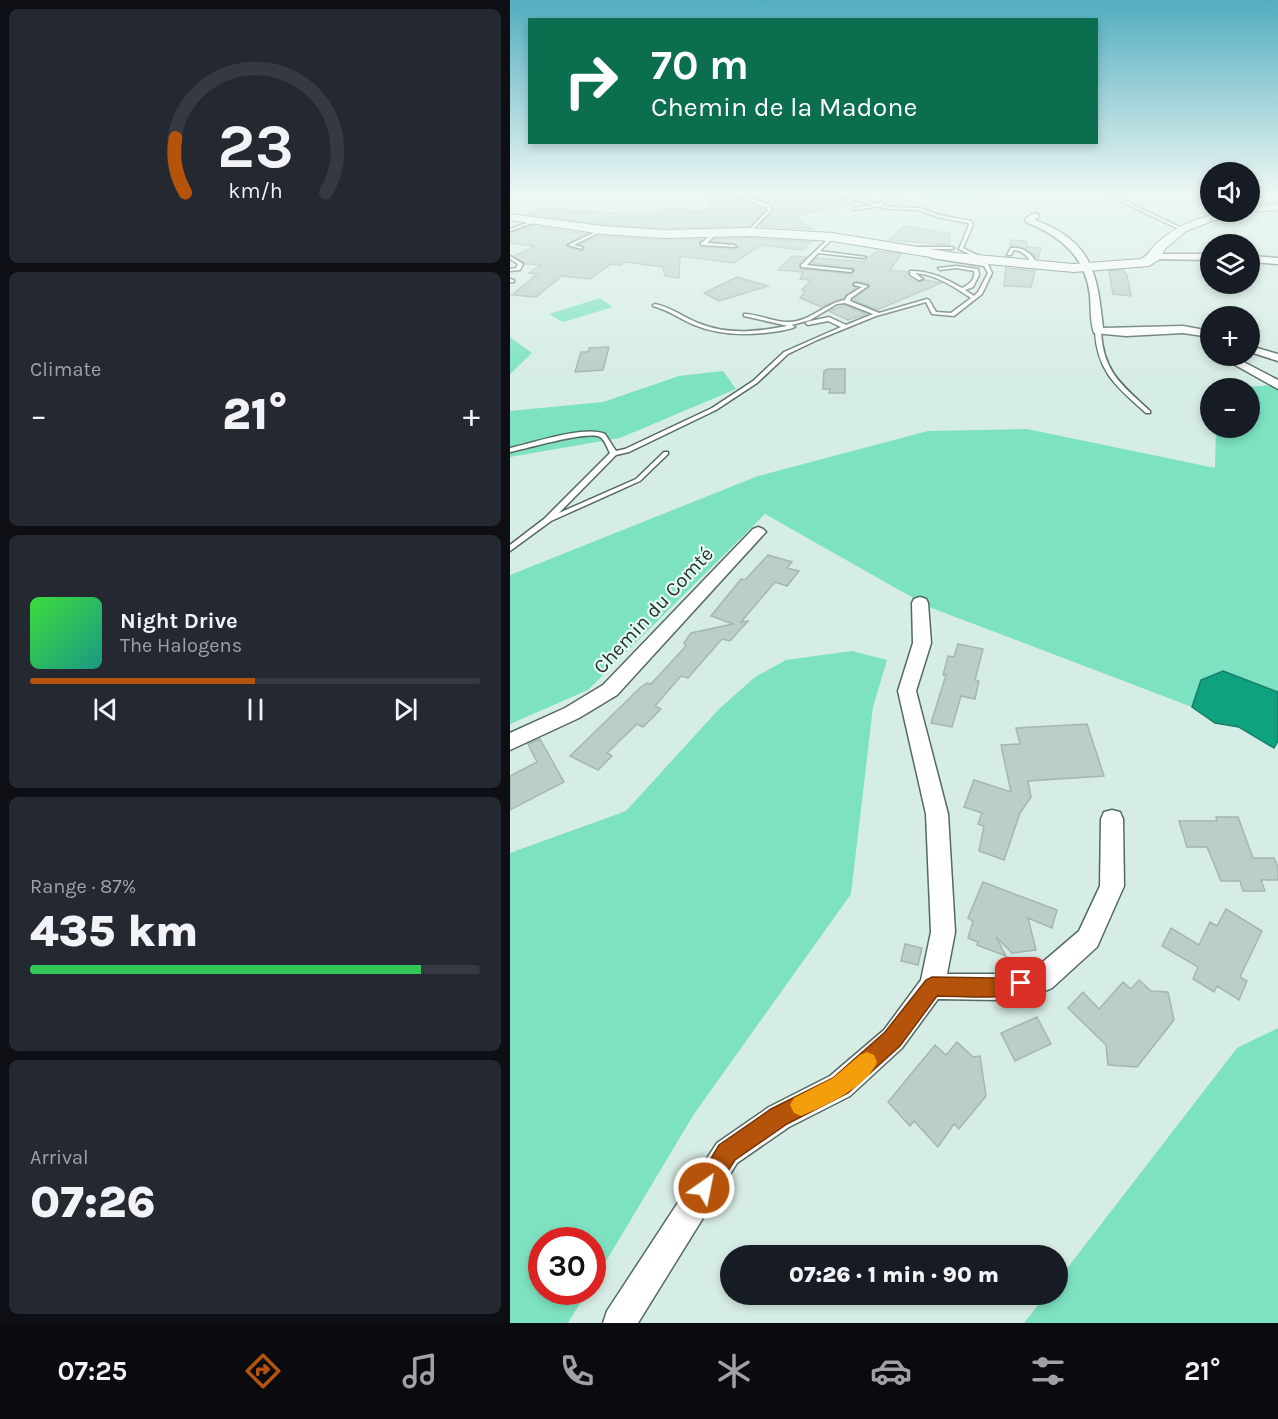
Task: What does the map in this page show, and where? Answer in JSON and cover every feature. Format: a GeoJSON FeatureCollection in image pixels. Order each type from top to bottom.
{"type":"FeatureCollection","features":[{"type":"Feature","properties":{"kind":"street"},"geometry":{"type":"LineString","coordinates":[[934,254],[1036,266],[1088,267],[1144,263],[1156,256],[1200,257]]}},
{"type":"Feature","properties":{"kind":"street"},"geometry":{"type":"LineString","coordinates":[[1078,254],[1088,267],[1098,330],[1112,333],[1188,328],[1200,331]]}},
{"type":"Feature","properties":{"kind":"street"},"geometry":{"type":"LineString","coordinates":[[1260,260],[1278,261]]}},
{"type":"Feature","properties":{"kind":"street"},"geometry":{"type":"LineString","coordinates":[[1179,329],[1200,341]]}},
{"type":"Feature","properties":{"kind":"street"},"geometry":{"type":"LineString","coordinates":[[1260,352],[1278,358]]}},
{"type":"Feature","properties":{"kind":"street"},"geometry":{"type":"LineString","coordinates":[[1243,366],[1278,386]]}},
{"type":"Feature","properties":{"kind":"street","name":"Chemin du Comté"},"geometry":{"type":"LineString","coordinates":[[510,742],[572,713],[610,690],[758,532]]}},
{"type":"Feature","properties":{"kind":"street"},"geometry":{"type":"LineString","coordinates":[[620,1323],[727,1153],[779,1117],[840,1086],[892,1039],[932,986],[943,932],[937,814],[907,691],[922,643],[920,603]]}},
{"type":"Feature","properties":{"kind":"street"},"geometry":{"type":"LineString","coordinates":[[932,986],[998,987],[1043,979],[1088,939],[1112,886],[1112,819]]}},
{"type":"Feature","properties":{"kind":"lane"},"geometry":{"type":"LineString","coordinates":[[815,254],[803,266],[851,271]]}},
{"type":"Feature","properties":{"kind":"lane"},"geometry":{"type":"LineString","coordinates":[[833,254],[864,257]]}},
{"type":"Feature","properties":{"kind":"lane"},"geometry":{"type":"LineString","coordinates":[[510,549],[548,521],[614,453],[627,451],[714,409],[755,382],[786,353],[877,315],[927,300],[934,313],[946,316],[955,314],[980,293],[990,273],[986,265],[939,259],[934,257],[934,254]]}},
{"type":"Feature","properties":{"kind":"lane"},"geometry":{"type":"LineString","coordinates":[[972,254],[988,261]]}},
{"type":"Feature","properties":{"kind":"lane"},"geometry":{"type":"LineString","coordinates":[[1027,254],[1036,266]]}},
{"type":"Feature","properties":{"kind":"lane"},"geometry":{"type":"LineString","coordinates":[[510,257],[521,264],[518,269],[510,270]]}},
{"type":"Feature","properties":{"kind":"lane"},"geometry":{"type":"LineString","coordinates":[[940,268],[956,267],[976,270],[977,275],[971,286],[962,290]]}},
{"type":"Feature","properties":{"kind":"lane"},"geometry":{"type":"LineString","coordinates":[[921,279],[912,272],[930,275],[974,298]]}},
{"type":"Feature","properties":{"kind":"lane"},"geometry":{"type":"LineString","coordinates":[[847,302],[849,297],[866,286],[856,284]]}},
{"type":"Feature","properties":{"kind":"lane"},"geometry":{"type":"LineString","coordinates":[[746,315],[788,324],[808,319],[836,303],[847,302],[877,315]]}},
{"type":"Feature","properties":{"kind":"lane"},"geometry":{"type":"LineString","coordinates":[[655,305],[670,308],[682,318],[709,330],[770,332],[829,319],[846,327]]}},
{"type":"Feature","properties":{"kind":"lane"},"geometry":{"type":"LineString","coordinates":[[1098,330],[1102,364],[1108,374],[1148,412]]}},
{"type":"Feature","properties":{"kind":"lane"},"geometry":{"type":"LineString","coordinates":[[510,450],[585,434],[599,434],[606,438],[614,453]]}},
{"type":"Feature","properties":{"kind":"lane"},"geometry":{"type":"LineString","coordinates":[[548,521],[638,480],[666,453]]}},
{"type":"Feature","properties":{"kind":"shaded area"},"geometry":{"type":"Polygon","coordinates":[[[600,298],[613,307],[563,322],[549,314],[600,298]]]}},
{"type":"Feature","properties":{"kind":"shaded area"},"geometry":{"type":"Polygon","coordinates":[[[510,337],[532,353],[510,374],[510,337]]]}},
{"type":"Feature","properties":{"kind":"shaded area"},"geometry":{"type":"Polygon","coordinates":[[[723,371],[736,389],[620,438],[510,457],[510,411],[603,402],[679,376],[723,371]]]}},
{"type":"Feature","properties":{"kind":"shaded area"},"geometry":{"type":"Polygon","coordinates":[[[1278,385],[1278,692],[1223,671],[1201,680],[1192,707],[929,607],[765,514],[588,690],[510,724],[510,575],[758,476],[928,431],[1027,429],[1215,468],[1216,438],[1260,438],[1260,386],[1278,385]]]}},
{"type":"Feature","properties":{"kind":"shaded area"},"geometry":{"type":"Polygon","coordinates":[[[852,651],[887,660],[873,707],[851,894],[694,1114],[606,1261],[606,1227],[528,1227],[528,1305],[579,1305],[568,1323],[510,1323],[510,853],[626,811],[719,709],[755,677],[786,660],[852,651]]]}},
{"type":"Feature","properties":{"kind":"shaded area"},"geometry":{"type":"Polygon","coordinates":[[[1223,671],[1278,692],[1278,741],[1274,748],[1239,727],[1215,723],[1192,707],[1201,680],[1223,671]]]}},
{"type":"Feature","properties":{"kind":"shaded area"},"geometry":{"type":"Polygon","coordinates":[[[1278,1028],[1278,1323],[1024,1323],[1038,1305],[1068,1305],[1068,1267],[1237,1048],[1278,1028]]]}},
{"type":"Feature","properties":{"kind":"building"},"geometry":{"type":"Polygon","coordinates":[[[519,254],[748,254],[734,263],[680,256],[679,278],[665,276],[663,267],[625,262],[621,265],[611,264],[590,279],[562,276],[536,297],[512,295],[537,274],[529,273],[541,265],[525,264],[514,256],[519,254]]]}},
{"type":"Feature","properties":{"kind":"building"},"geometry":{"type":"Polygon","coordinates":[[[874,254],[901,254],[890,270],[908,272],[905,277],[918,282],[925,280],[941,283],[877,310],[853,300],[870,286],[855,281],[852,285],[856,288],[843,298],[821,307],[800,298],[805,291],[802,290],[811,280],[800,279],[803,272],[778,270],[792,256],[806,257],[799,263],[801,269],[851,274],[855,270],[853,268],[812,263],[817,258],[864,262],[874,254]]]}},
{"type":"Feature","properties":{"kind":"building"},"geometry":{"type":"Polygon","coordinates":[[[1006,268],[1035,271],[1031,287],[1004,286],[1006,268]]]}},
{"type":"Feature","properties":{"kind":"building"},"geometry":{"type":"Polygon","coordinates":[[[1123,270],[1127,275],[1131,296],[1113,294],[1109,271],[1123,270]]]}},
{"type":"Feature","properties":{"kind":"building"},"geometry":{"type":"Polygon","coordinates":[[[737,277],[768,286],[719,301],[704,293],[737,277]]]}},
{"type":"Feature","properties":{"kind":"building"},"geometry":{"type":"Polygon","coordinates":[[[845,305],[866,314],[848,320],[829,311],[845,305]]]}},
{"type":"Feature","properties":{"kind":"building"},"geometry":{"type":"Polygon","coordinates":[[[609,347],[603,370],[575,372],[581,352],[588,352],[589,348],[609,347]]]}},
{"type":"Feature","properties":{"kind":"building"},"geometry":{"type":"Polygon","coordinates":[[[845,369],[845,393],[829,393],[830,389],[823,389],[824,371],[845,369]]]}},
{"type":"Feature","properties":{"kind":"building"},"geometry":{"type":"Polygon","coordinates":[[[768,555],[792,562],[787,568],[799,571],[787,586],[775,582],[741,622],[748,621],[730,641],[722,639],[688,678],[681,676],[655,706],[661,709],[643,727],[637,724],[607,753],[612,756],[598,770],[570,756],[641,687],[647,683],[651,684],[686,646],[684,643],[691,633],[733,624],[711,616],[741,579],[745,580],[768,555]]]}},
{"type":"Feature","properties":{"kind":"building"},"geometry":{"type":"Polygon","coordinates":[[[958,644],[983,649],[975,680],[979,681],[975,699],[961,696],[952,727],[931,723],[946,675],[943,675],[948,656],[954,657],[958,644]]]}},
{"type":"Feature","properties":{"kind":"building"},"geometry":{"type":"Polygon","coordinates":[[[1087,724],[1104,776],[1028,781],[1031,797],[1020,813],[1004,860],[979,851],[984,826],[978,824],[982,813],[964,807],[974,780],[1011,792],[1001,745],[1020,744],[1016,728],[1087,724]]]}},
{"type":"Feature","properties":{"kind":"building"},"geometry":{"type":"Polygon","coordinates":[[[540,739],[564,782],[510,810],[510,776],[537,762],[528,744],[540,739]]]}},
{"type":"Feature","properties":{"kind":"building"},"geometry":{"type":"Polygon","coordinates":[[[1216,817],[1238,817],[1253,858],[1274,858],[1278,867],[1278,880],[1261,880],[1265,891],[1243,891],[1240,881],[1221,881],[1207,847],[1187,847],[1179,821],[1217,821],[1216,817]]]}},
{"type":"Feature","properties":{"kind":"building"},"geometry":{"type":"Polygon","coordinates":[[[983,882],[1057,910],[1052,928],[1028,918],[1036,950],[1012,953],[996,937],[1006,956],[977,945],[978,942],[968,938],[973,921],[968,918],[983,882]]]}},
{"type":"Feature","properties":{"kind":"building"},"geometry":{"type":"Polygon","coordinates":[[[1226,909],[1262,931],[1240,977],[1247,981],[1239,1000],[1217,986],[1214,992],[1193,979],[1198,967],[1162,946],[1171,928],[1199,945],[1210,922],[1217,926],[1226,909]]]}},
{"type":"Feature","properties":{"kind":"building"},"geometry":{"type":"Polygon","coordinates":[[[905,944],[922,948],[918,965],[901,961],[905,944]]]}},
{"type":"Feature","properties":{"kind":"building"},"geometry":{"type":"Polygon","coordinates":[[[1139,980],[1151,991],[1168,992],[1174,1020],[1137,1067],[1108,1065],[1106,1045],[1068,1008],[1083,992],[1099,1009],[1123,982],[1131,989],[1139,980]]]}},
{"type":"Feature","properties":{"kind":"building"},"geometry":{"type":"Polygon","coordinates":[[[1037,1017],[1051,1044],[1015,1061],[1001,1033],[1037,1017]]]}},
{"type":"Feature","properties":{"kind":"building"},"geometry":{"type":"Polygon","coordinates":[[[957,1042],[973,1057],[980,1056],[986,1096],[959,1129],[954,1124],[938,1147],[914,1121],[910,1126],[888,1102],[935,1045],[946,1055],[957,1042]]]}},
{"type":"Feature","properties":{"kind":"slow traffic"},"geometry":{"type":"LineString","coordinates":[[801,1105],[840,1086],[867,1062]]}},
{"type":"Feature","properties":{"kind":"route"},"geometry":{"type":"LineString","coordinates":[[704,1188],[727,1153],[779,1117],[840,1086],[892,1039],[932,986],[998,987],[1021,983]]}}]}
